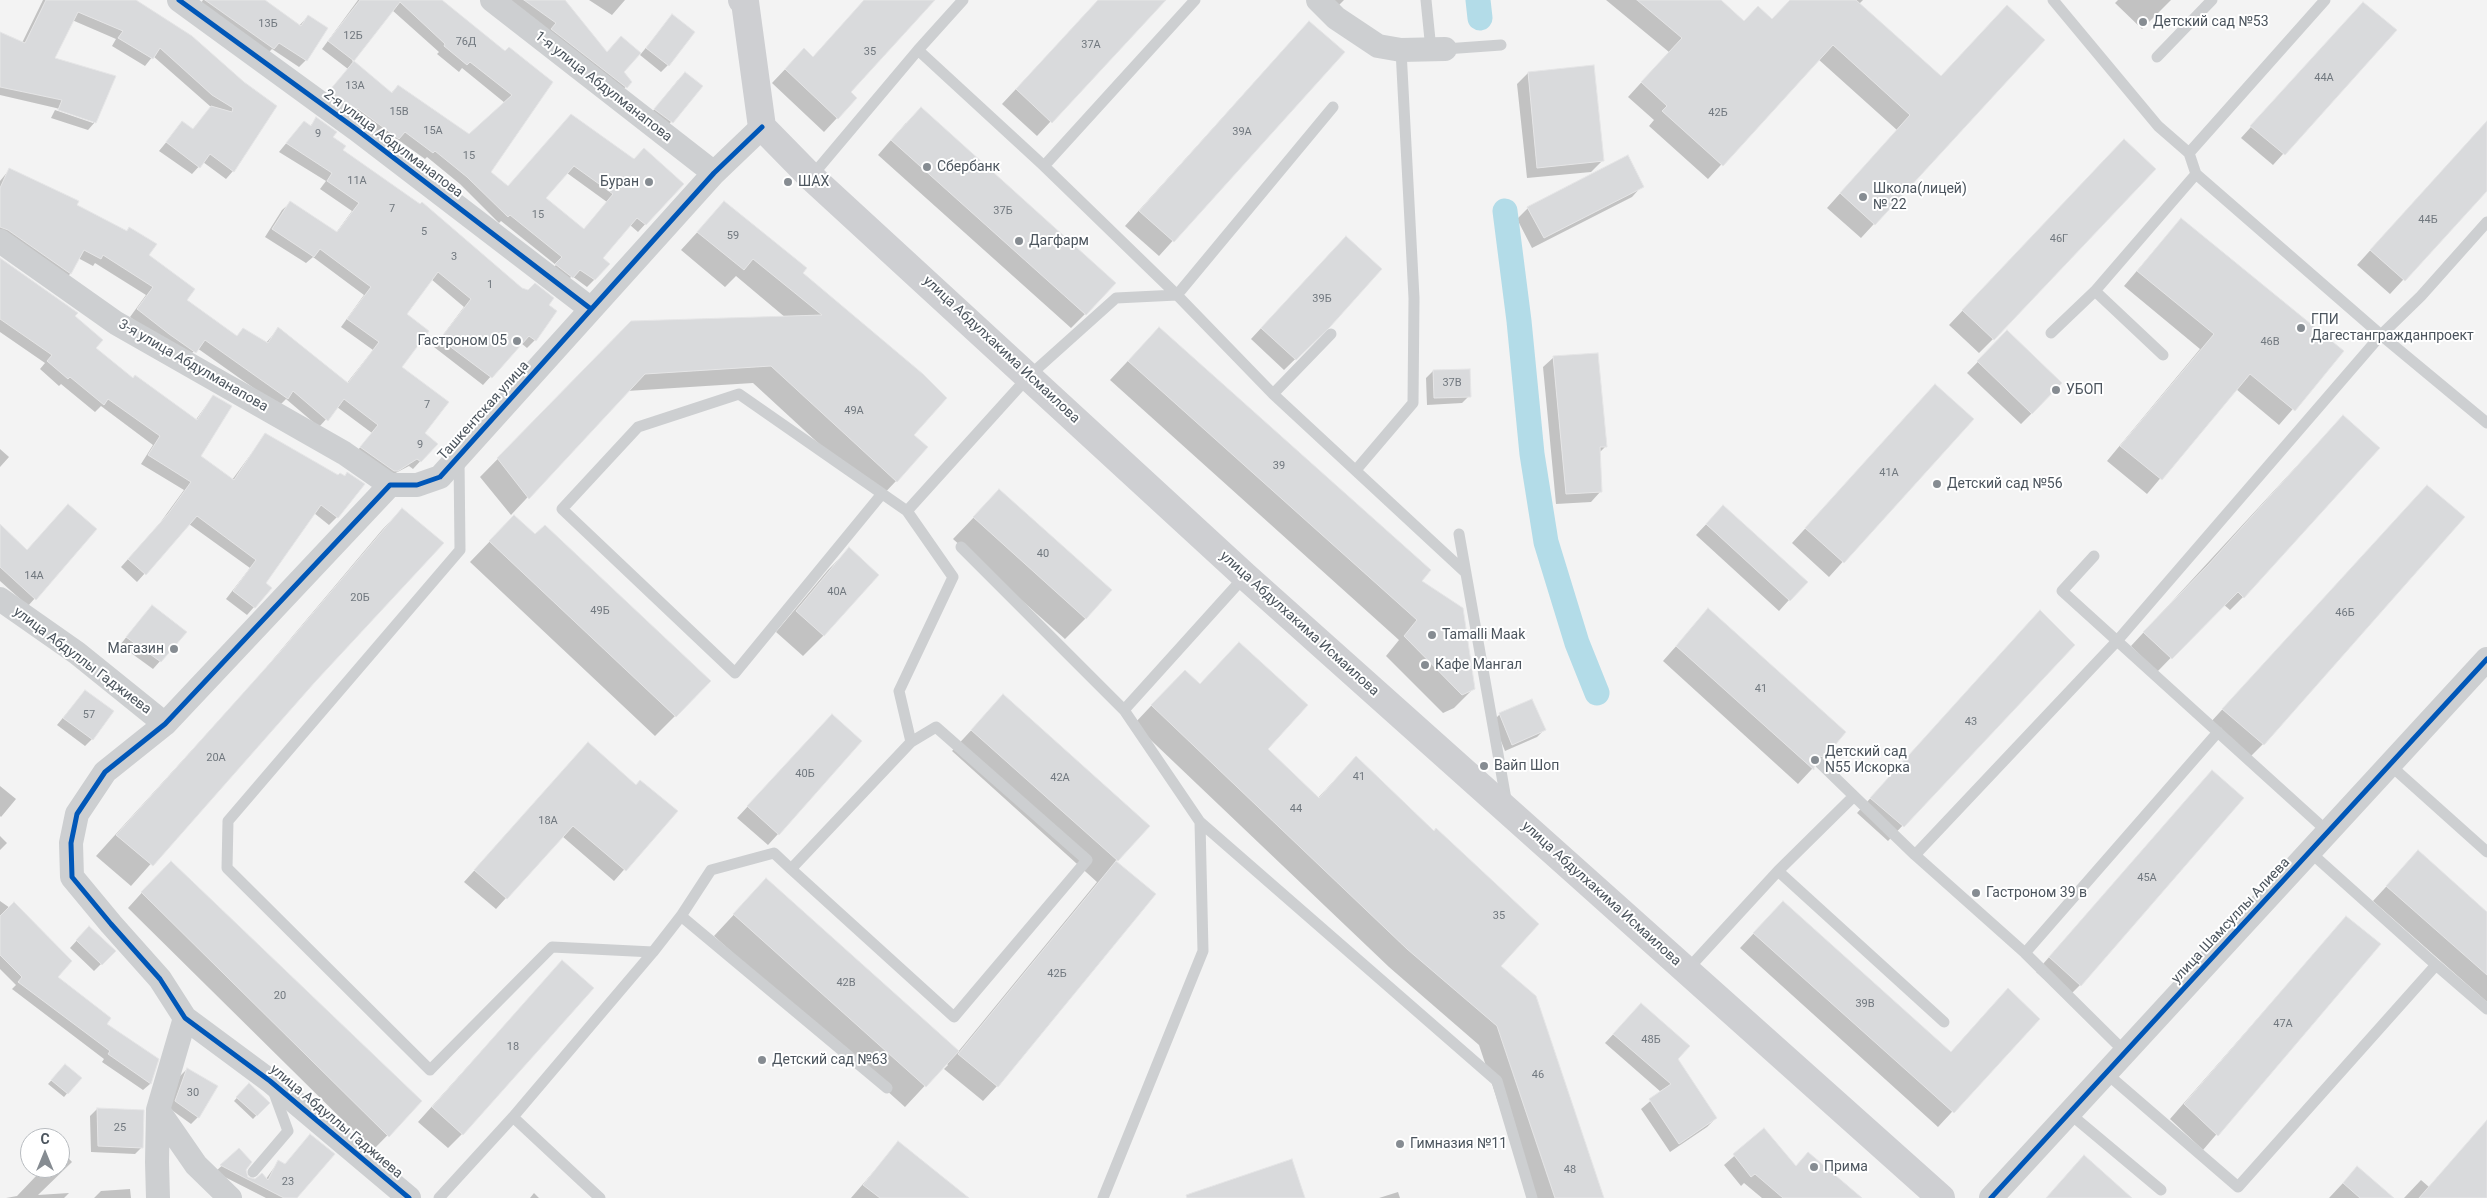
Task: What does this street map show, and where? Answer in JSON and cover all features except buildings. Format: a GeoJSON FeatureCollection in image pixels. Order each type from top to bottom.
{"type":"FeatureCollection","features":[{"type":"Feature","properties":{"kind":"main road"},"geometry":{"type":"LineString","coordinates":[[742,0],[745,2],[762,128]]}},
{"type":"Feature","properties":{"kind":"main road","name":"улица Абдулхакима Исмаилова"},"geometry":{"type":"LineString","coordinates":[[762,128],[811,177],[1245,576],[1941,1198]]}},
{"type":"Feature","properties":{"kind":"street","name":"2-я улица Абдулманапова"},"geometry":{"type":"LineString","coordinates":[[179,0],[356,129],[591,309]]}},
{"type":"Feature","properties":{"kind":"street","name":"1-я улица Абдулманапова"},"geometry":{"type":"LineString","coordinates":[[492,0],[714,173]]}},
{"type":"Feature","properties":{"kind":"street"},"geometry":{"type":"LineString","coordinates":[[1318,0],[1336,18],[1378,46],[1401,50],[1438,49]]}},
{"type":"Feature","properties":{"kind":"street","name":"Ташкентская улица"},"geometry":{"type":"LineString","coordinates":[[390,486],[417,485],[440,477],[714,173],[762,128]]}},
{"type":"Feature","properties":{"kind":"street","name":"3-я улица Абдулманапова"},"geometry":{"type":"LineString","coordinates":[[0,241],[116,323],[344,453],[390,486]]}},
{"type":"Feature","properties":{"kind":"street"},"geometry":{"type":"LineString","coordinates":[[165,724],[390,486]]}},
{"type":"Feature","properties":{"kind":"street","name":"улица Абдуллы Гаджиева"},"geometry":{"type":"LineString","coordinates":[[0,599],[78,654],[165,724],[104,772],[84,802],[77,814],[71,843],[72,877],[160,979],[184,1018],[270,1081],[409,1198]]}},
{"type":"Feature","properties":{"kind":"street","name":"улица Шамсуллы Алиева"},"geometry":{"type":"LineString","coordinates":[[1991,1198],[2487,659]]}},
{"type":"Feature","properties":{"kind":"street"},"geometry":{"type":"LineString","coordinates":[[158,1198],[158,1110],[184,1018]]}},
{"type":"Feature","properties":{"kind":"street"},"geometry":{"type":"LineString","coordinates":[[158,1110],[196,1164],[230,1198]]}},
{"type":"Feature","properties":{"kind":"lane"},"geometry":{"type":"LineString","coordinates":[[811,177],[918,50],[963,0]]}},
{"type":"Feature","properties":{"kind":"lane"},"geometry":{"type":"LineString","coordinates":[[1044,166],[1195,0]]}},
{"type":"Feature","properties":{"kind":"lane"},"geometry":{"type":"LineString","coordinates":[[1426,0],[1438,49],[1501,45]]}},
{"type":"Feature","properties":{"kind":"lane"},"geometry":{"type":"LineString","coordinates":[[2053,0],[2158,126],[2189,153],[2196,174],[2381,335],[2487,423]]}},
{"type":"Feature","properties":{"kind":"lane"},"geometry":{"type":"LineString","coordinates":[[2157,57],[2212,0]]}},
{"type":"Feature","properties":{"kind":"lane"},"geometry":{"type":"LineString","coordinates":[[2189,153],[2325,0]]}},
{"type":"Feature","properties":{"kind":"lane"},"geometry":{"type":"LineString","coordinates":[[918,50],[1044,166],[1177,295],[1273,394],[1466,572]]}},
{"type":"Feature","properties":{"kind":"lane"},"geometry":{"type":"LineString","coordinates":[[1356,470],[1413,403],[1414,298],[1401,50]]}},
{"type":"Feature","properties":{"kind":"lane"},"geometry":{"type":"LineString","coordinates":[[907,511],[1029,376],[1116,298],[1177,295],[1333,107]]}},
{"type":"Feature","properties":{"kind":"lane"},"geometry":{"type":"LineString","coordinates":[[2051,333],[2095,292],[2196,174]]}},
{"type":"Feature","properties":{"kind":"lane"},"geometry":{"type":"LineString","coordinates":[[1915,855],[2116,641],[2381,335],[2421,296],[2487,222]]}},
{"type":"Feature","properties":{"kind":"lane"},"geometry":{"type":"LineString","coordinates":[[2095,292],[2163,355]]}},
{"type":"Feature","properties":{"kind":"lane"},"geometry":{"type":"LineString","coordinates":[[1273,394],[1331,334]]}},
{"type":"Feature","properties":{"kind":"lane"},"geometry":{"type":"LineString","coordinates":[[881,495],[735,673],[562,508],[638,427],[739,394],[881,495],[907,511],[953,577],[899,691],[911,742]]}},
{"type":"Feature","properties":{"kind":"lane"},"geometry":{"type":"LineString","coordinates":[[459,457],[460,550],[228,821],[227,868],[430,1070],[552,947],[654,952]]}},
{"type":"Feature","properties":{"kind":"lane"},"geometry":{"type":"LineString","coordinates":[[1459,534],[1509,811]]}},
{"type":"Feature","properties":{"kind":"lane"},"geometry":{"type":"LineString","coordinates":[[961,547],[1124,710],[1200,822],[1496,1081],[1532,1198]]}},
{"type":"Feature","properties":{"kind":"lane"},"geometry":{"type":"LineString","coordinates":[[2094,556],[2062,591],[2328,832]]}},
{"type":"Feature","properties":{"kind":"lane"},"geometry":{"type":"LineString","coordinates":[[1124,710],[1245,576]]}},
{"type":"Feature","properties":{"kind":"lane"},"geometry":{"type":"LineString","coordinates":[[439,1198],[513,1117],[654,952],[681,916],[711,870],[774,853],[791,869],[954,1017],[1087,860],[936,727],[911,742],[791,869]]}},
{"type":"Feature","properties":{"kind":"lane"},"geometry":{"type":"LineString","coordinates":[[2025,953],[2218,732]]}},
{"type":"Feature","properties":{"kind":"lane"},"geometry":{"type":"LineString","coordinates":[[1820,763],[1915,855],[2025,953],[2126,1052]]}},
{"type":"Feature","properties":{"kind":"lane"},"geometry":{"type":"LineString","coordinates":[[2390,765],[2487,852]]}},
{"type":"Feature","properties":{"kind":"lane"},"geometry":{"type":"LineString","coordinates":[[1688,970],[1778,871],[1854,796]]}},
{"type":"Feature","properties":{"kind":"lane"},"geometry":{"type":"LineString","coordinates":[[1103,1198],[1203,951],[1200,822]]}},
{"type":"Feature","properties":{"kind":"lane"},"geometry":{"type":"LineString","coordinates":[[2310,852],[2487,1009]]}},
{"type":"Feature","properties":{"kind":"lane"},"geometry":{"type":"LineString","coordinates":[[1778,871],[1944,1022]]}},
{"type":"Feature","properties":{"kind":"lane"},"geometry":{"type":"LineString","coordinates":[[681,916],[887,1088]]}},
{"type":"Feature","properties":{"kind":"lane"},"geometry":{"type":"LineString","coordinates":[[2106,1073],[2238,1187],[2436,964]]}},
{"type":"Feature","properties":{"kind":"lane"},"geometry":{"type":"LineString","coordinates":[[253,1172],[288,1131],[270,1081]]}},
{"type":"Feature","properties":{"kind":"lane"},"geometry":{"type":"LineString","coordinates":[[2069,1113],[2161,1190]]}},
{"type":"Feature","properties":{"kind":"lane"},"geometry":{"type":"LineString","coordinates":[[513,1117],[600,1198]]}},
{"type":"Feature","properties":{"kind":"waterway"},"geometry":{"type":"LineString","coordinates":[[1478,0],[1480,18]]}},
{"type":"Feature","properties":{"kind":"waterway"},"geometry":{"type":"LineString","coordinates":[[1505,211],[1519,321],[1532,454],[1546,542],[1577,643],[1597,693]]}},
{"type":"Feature","properties":{"kind":"cycle path"},"geometry":{"type":"LineString","coordinates":[[179,0],[356,129],[591,309]]}},
{"type":"Feature","properties":{"kind":"cycle path"},"geometry":{"type":"LineString","coordinates":[[409,1198],[270,1081],[185,1018],[160,979],[72,877],[71,843],[77,814],[105,772],[165,724],[390,485],[417,485],[440,477],[714,173],[762,127]]}},
{"type":"Feature","properties":{"kind":"cycle path"},"geometry":{"type":"LineString","coordinates":[[1991,1198],[2487,659]]}},
{"type":"Feature","properties":{"kind":"place","name":"Детский сад №53"},"geometry":{"type":"Point","coordinates":[2143,22]}},
{"type":"Feature","properties":{"kind":"place","name":"Сбербанк"},"geometry":{"type":"Point","coordinates":[927,167]}},
{"type":"Feature","properties":{"kind":"place","name":"Буран"},"geometry":{"type":"Point","coordinates":[649,182]}},
{"type":"Feature","properties":{"kind":"place","name":"ШАХ"},"geometry":{"type":"Point","coordinates":[788,182]}},
{"type":"Feature","properties":{"kind":"place","name":"Школа(лицей) № 22"},"geometry":{"type":"Point","coordinates":[1863,197]}},
{"type":"Feature","properties":{"kind":"place","name":"Дагфарм"},"geometry":{"type":"Point","coordinates":[1019,241]}},
{"type":"Feature","properties":{"kind":"place","name":"ГПИ Дагестангражданпроект"},"geometry":{"type":"Point","coordinates":[2301,328]}},
{"type":"Feature","properties":{"kind":"place","name":"Гастроном 05"},"geometry":{"type":"Point","coordinates":[517,341]}},
{"type":"Feature","properties":{"kind":"place","name":"УБОП"},"geometry":{"type":"Point","coordinates":[2056,390]}},
{"type":"Feature","properties":{"kind":"place","name":"Детский сад №56"},"geometry":{"type":"Point","coordinates":[1937,484]}},
{"type":"Feature","properties":{"kind":"place","name":"Tamalli Maak"},"geometry":{"type":"Point","coordinates":[1432,635]}},
{"type":"Feature","properties":{"kind":"place","name":"Магазин"},"geometry":{"type":"Point","coordinates":[174,649]}},
{"type":"Feature","properties":{"kind":"place","name":"Кафе Мангал"},"geometry":{"type":"Point","coordinates":[1425,665]}},
{"type":"Feature","properties":{"kind":"place","name":"Детский сад N55 Искорка"},"geometry":{"type":"Point","coordinates":[1815,760]}},
{"type":"Feature","properties":{"kind":"place","name":"Вайп Шоп"},"geometry":{"type":"Point","coordinates":[1484,766]}},
{"type":"Feature","properties":{"kind":"place","name":"Гастроном 39 в"},"geometry":{"type":"Point","coordinates":[1976,893]}},
{"type":"Feature","properties":{"kind":"place","name":"Детский сад №63"},"geometry":{"type":"Point","coordinates":[762,1060]}},
{"type":"Feature","properties":{"kind":"place","name":"Гимназия №11"},"geometry":{"type":"Point","coordinates":[1400,1144]}},
{"type":"Feature","properties":{"kind":"place","name":"Прима"},"geometry":{"type":"Point","coordinates":[1814,1167]}}]}
